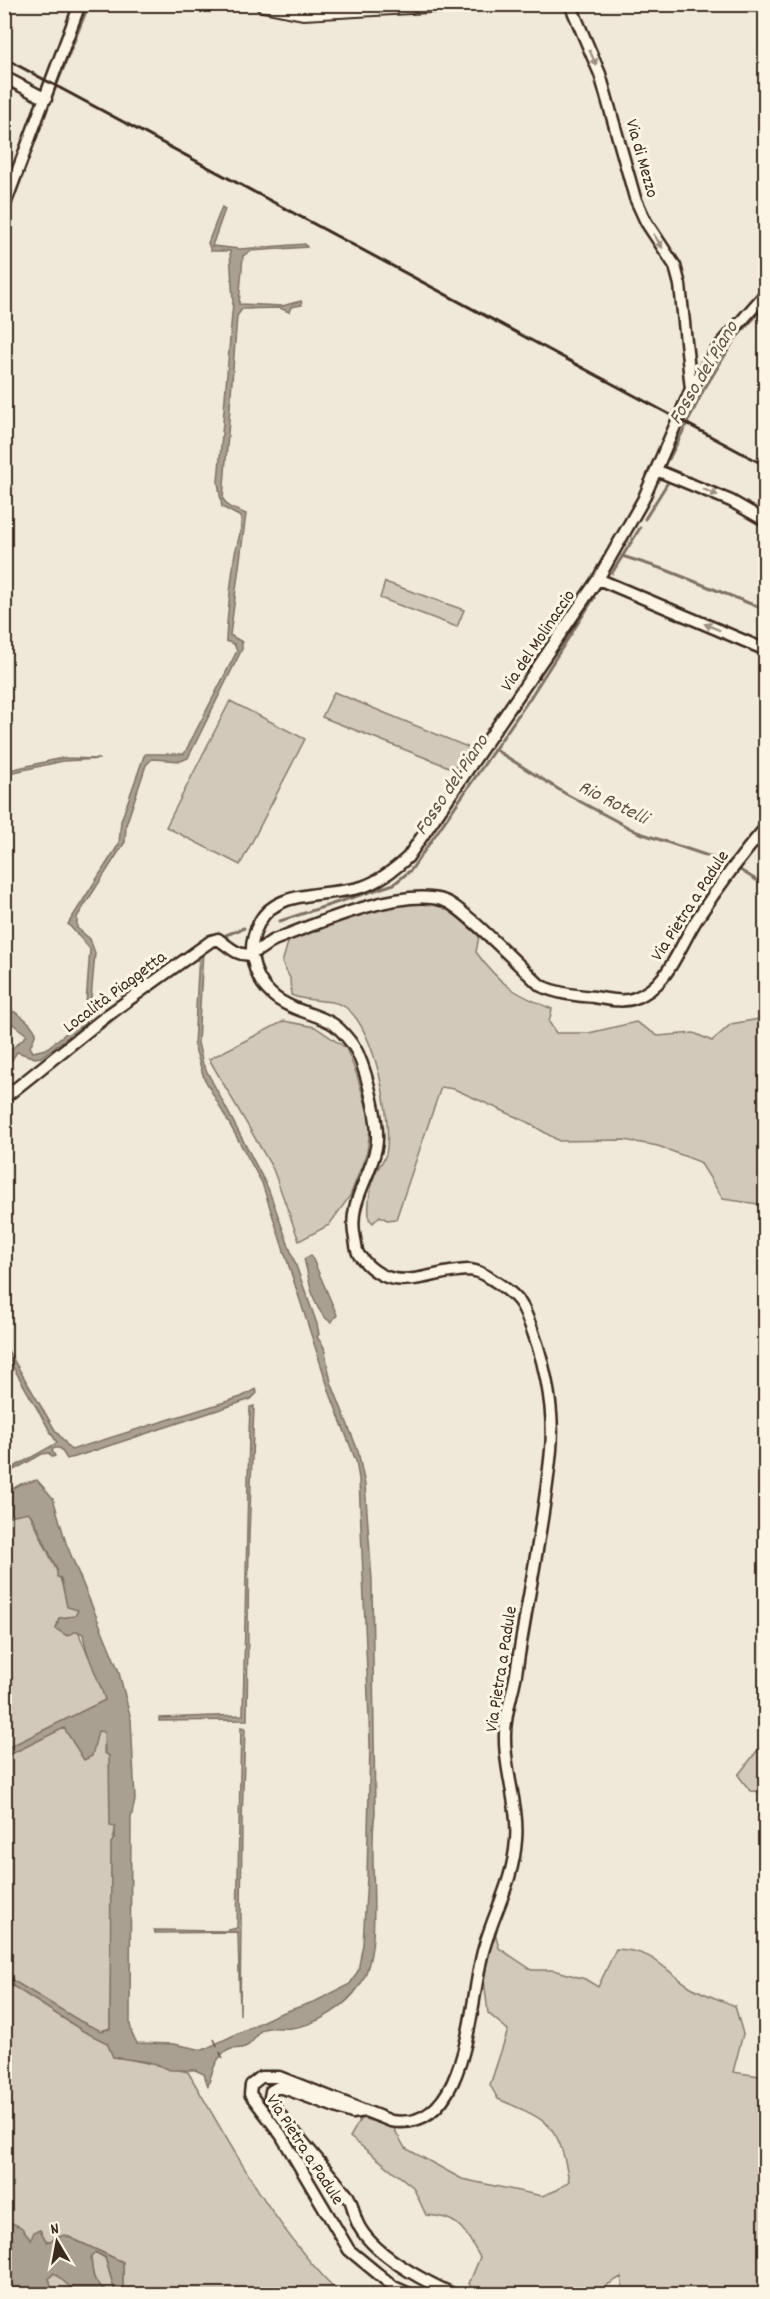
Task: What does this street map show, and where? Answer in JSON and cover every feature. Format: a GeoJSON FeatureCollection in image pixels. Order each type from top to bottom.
{"type":"FeatureCollection","features":[{"type":"Feature","properties":{"kind":"main road"},"geometry":{"type":"LineString","coordinates":[[263,4],[311,12],[446,4]]}},
{"type":"Feature","properties":{"kind":"street"},"geometry":{"type":"LineString","coordinates":[[4,207],[80,4]]}},
{"type":"Feature","properties":{"kind":"street","name":"Via di Mezzo"},"geometry":{"type":"LineString","coordinates":[[570,4],[600,74],[635,198],[646,222],[675,266],[680,285],[691,389]]}},
{"type":"Feature","properties":{"kind":"street"},"geometry":{"type":"LineString","coordinates":[[4,77],[44,102]]}},
{"type":"Feature","properties":{"kind":"street","name":"Via del Molinaccio"},"geometry":{"type":"LineString","coordinates":[[250,954],[253,936],[260,919],[272,908],[289,899],[344,891],[370,884],[394,870],[408,857],[598,579],[626,534],[691,389],[765,293]]}},
{"type":"Feature","properties":{"kind":"street"},"geometry":{"type":"LineString","coordinates":[[687,354],[696,360],[709,363]]}},
{"type":"Feature","properties":{"kind":"street"},"geometry":{"type":"LineString","coordinates":[[656,470],[731,501],[765,521]]}},
{"type":"Feature","properties":{"kind":"street"},"geometry":{"type":"LineString","coordinates":[[598,579],[765,650]]}},
{"type":"Feature","properties":{"kind":"street","name":"Via Pietra a Padule"},"geometry":{"type":"LineString","coordinates":[[410,2295],[394,2287],[350,2250],[281,2135],[250,2094],[251,2085],[261,2077],[279,2077],[391,2121],[405,2123],[420,2118],[447,2094],[461,2062],[478,1987],[483,1950],[514,1869],[517,1836],[505,1740],[507,1706],[516,1674],[551,1448],[548,1394],[537,1343],[524,1309],[513,1294],[490,1278],[470,1270],[404,1281],[378,1274],[357,1253],[351,1220],[377,1146],[372,1098],[357,1052],[333,1024],[286,1005],[271,995],[261,982],[250,954],[270,942],[310,927],[396,899],[422,897],[446,901],[540,986],[553,992],[618,1000],[636,998],[653,986],[671,968],[694,923],[731,868],[765,827]]}},
{"type":"Feature","properties":{"kind":"street","name":"Località Piaggetta"},"geometry":{"type":"LineString","coordinates":[[4,1098],[109,1014],[211,941],[218,939],[237,953],[250,954]]}},
{"type":"Feature","properties":{"kind":"street"},"geometry":{"type":"LineString","coordinates":[[368,2111],[351,2113],[289,2090],[278,2087],[271,2091],[270,2097],[278,2111],[348,2196],[355,2207],[356,2221],[369,2240],[428,2283],[453,2295]]}},
{"type":"Feature","properties":{"kind":"shaded area"},"geometry":{"type":"Polygon","coordinates":[[[222,207],[225,209],[212,246],[240,249],[305,244],[307,247],[250,251],[243,256],[239,304],[282,306],[301,301],[302,305],[291,307],[289,312],[280,308],[242,309],[237,316],[223,499],[229,507],[246,514],[230,635],[242,642],[242,649],[188,758],[181,761],[152,759],[146,765],[126,825],[125,842],[77,917],[77,928],[90,939],[95,953],[89,1021],[41,1057],[35,1058],[17,1052],[5,1070],[5,1055],[27,1035],[5,1018],[5,1007],[23,1017],[33,1028],[36,1033],[30,1047],[33,1052],[46,1049],[85,1018],[90,949],[68,924],[119,844],[121,821],[144,756],[146,754],[184,754],[237,651],[234,644],[226,641],[234,559],[241,530],[241,517],[222,507],[218,482],[233,302],[230,251],[211,251],[208,243],[222,207]]]}},
{"type":"Feature","properties":{"kind":"shaded area"},"geometry":{"type":"Polygon","coordinates":[[[385,582],[464,610],[457,627],[380,598],[385,582]]]}},
{"type":"Feature","properties":{"kind":"shaded area"},"geometry":{"type":"Polygon","coordinates":[[[334,692],[470,748],[454,769],[322,717],[334,692]]]}},
{"type":"Feature","properties":{"kind":"shaded area"},"geometry":{"type":"Polygon","coordinates":[[[230,701],[305,739],[240,865],[166,827],[230,701]]]}},
{"type":"Feature","properties":{"kind":"shaded area"},"geometry":{"type":"Polygon","coordinates":[[[62,758],[100,759],[63,761],[5,774],[5,771],[62,758]]]}},
{"type":"Feature","properties":{"kind":"shaded area"},"geometry":{"type":"Polygon","coordinates":[[[404,899],[429,903],[446,909],[469,927],[479,936],[476,952],[501,981],[518,993],[552,1009],[549,1022],[556,1033],[589,1033],[636,1022],[658,1036],[694,1033],[712,1041],[731,1024],[765,1018],[765,1205],[723,1199],[700,1162],[658,1146],[624,1140],[559,1141],[527,1122],[490,1105],[454,1089],[441,1087],[396,1219],[387,1220],[380,1216],[373,1223],[369,1219],[370,1191],[375,1174],[386,1154],[387,1120],[373,1053],[356,1018],[345,1007],[333,1002],[291,995],[290,978],[282,963],[289,939],[404,899]]]}},
{"type":"Feature","properties":{"kind":"shaded area"},"geometry":{"type":"Polygon","coordinates":[[[203,950],[198,1043],[203,1064],[268,1188],[317,1324],[319,1334],[317,1337],[324,1347],[331,1382],[358,1451],[365,1485],[372,1580],[375,1813],[373,1833],[374,1926],[372,1948],[360,1985],[347,2001],[321,2019],[291,2028],[264,2029],[243,2048],[226,2051],[215,2064],[208,2086],[204,2074],[195,2070],[170,2070],[154,2063],[113,2057],[107,2043],[83,2031],[5,1981],[4,1975],[80,2021],[101,2031],[110,2029],[111,1843],[115,1837],[115,1827],[110,1826],[109,1756],[105,1753],[104,1732],[98,1731],[92,1756],[84,1760],[64,1728],[5,1757],[5,1749],[105,1700],[83,1634],[77,1631],[67,1636],[56,1629],[59,1618],[75,1616],[78,1610],[67,1607],[61,1578],[57,1577],[57,1570],[33,1517],[28,1512],[5,1517],[5,1493],[21,1484],[37,1480],[53,1498],[66,1543],[118,1669],[131,1719],[135,1800],[131,1818],[130,2024],[137,2043],[174,2044],[203,2050],[276,2015],[316,2001],[350,1984],[358,1971],[363,1944],[367,1877],[370,1744],[359,1479],[356,1461],[331,1396],[262,1183],[204,1078],[194,1045],[199,954],[203,950]]]}},
{"type":"Feature","properties":{"kind":"shaded area"},"geometry":{"type":"Polygon","coordinates":[[[284,1021],[315,1027],[346,1048],[371,1122],[367,1152],[350,1196],[329,1225],[299,1241],[273,1169],[209,1059],[284,1021]]]}},
{"type":"Feature","properties":{"kind":"shaded area"},"geometry":{"type":"Polygon","coordinates":[[[311,1255],[337,1315],[331,1322],[320,1310],[313,1294],[304,1259],[311,1255]]]}},
{"type":"Feature","properties":{"kind":"shaded area"},"geometry":{"type":"Polygon","coordinates":[[[4,1344],[55,1430],[71,1450],[241,1397],[256,1389],[257,1393],[251,1399],[75,1457],[67,1459],[60,1448],[55,1448],[52,1450],[55,1456],[52,1457],[49,1453],[42,1454],[5,1475],[5,1472],[57,1443],[5,1353],[4,1344]]]}},
{"type":"Feature","properties":{"kind":"shaded area"},"geometry":{"type":"Polygon","coordinates":[[[254,1406],[249,1535],[247,1720],[159,1721],[159,1718],[243,1715],[249,1435],[250,1407],[254,1406]]]}},
{"type":"Feature","properties":{"kind":"shaded area"},"geometry":{"type":"Polygon","coordinates":[[[12,1512],[29,1512],[60,1578],[68,1605],[79,1609],[77,1618],[80,1636],[100,1680],[111,1727],[105,1732],[104,1752],[110,1757],[116,1826],[112,1844],[110,2028],[101,2031],[115,2056],[188,2072],[257,2189],[297,2246],[341,2294],[123,2294],[123,2262],[65,2235],[53,2242],[34,2237],[31,2239],[5,2221],[4,1515],[12,1512]]]}},
{"type":"Feature","properties":{"kind":"shaded area"},"geometry":{"type":"Polygon","coordinates":[[[241,1727],[245,1728],[240,2015],[238,1932],[155,1933],[154,1930],[225,1931],[237,1928],[241,1727]]]}},
{"type":"Feature","properties":{"kind":"shaded area"},"geometry":{"type":"Polygon","coordinates":[[[765,1741],[765,1792],[750,1791],[738,1775],[765,1741]]]}},
{"type":"Feature","properties":{"kind":"shaded area"},"geometry":{"type":"Polygon","coordinates":[[[494,1928],[499,1948],[532,1970],[554,1970],[585,1979],[598,1987],[616,1949],[630,1950],[650,1957],[696,1990],[735,2006],[743,2034],[733,2072],[765,2077],[765,2294],[648,2294],[644,2289],[637,2294],[624,2294],[621,2277],[607,2285],[601,2294],[477,2294],[469,2284],[480,2257],[465,2232],[447,2218],[426,2215],[413,2187],[350,2137],[361,2118],[393,2127],[405,2148],[462,2179],[542,2196],[557,2190],[569,2181],[561,2147],[549,2127],[530,2113],[498,2099],[490,2085],[508,2030],[488,2013],[483,1972],[494,1928]]]}},
{"type":"Feature","properties":{"kind":"shaded area"},"geometry":{"type":"Polygon","coordinates":[[[4,2221],[7,2224],[12,2223],[21,2227],[31,2239],[34,2232],[40,2230],[47,2242],[64,2235],[123,2262],[123,2294],[78,2294],[54,2273],[49,2278],[51,2286],[44,2294],[5,2294],[4,2221]],[[95,2252],[91,2257],[92,2271],[96,2282],[109,2293],[115,2291],[105,2257],[95,2252]]]}},
{"type":"Feature","properties":{"kind":"shaded area"},"geometry":{"type":"Polygon","coordinates":[[[95,2252],[105,2258],[115,2291],[109,2293],[97,2282],[91,2257],[95,2252]]]}},
{"type":"Feature","properties":{"kind":"shaded area"},"geometry":{"type":"Polygon","coordinates":[[[54,2273],[78,2294],[44,2294],[51,2286],[49,2278],[54,2273]]]}},
{"type":"Feature","properties":{"kind":"waterway"},"geometry":{"type":"LineString","coordinates":[[46,103],[49,104],[89,4]]}},
{"type":"Feature","properties":{"kind":"waterway","name":"Fosso del Piano"},"geometry":{"type":"LineString","coordinates":[[669,459],[703,391],[735,339],[766,305]]}},
{"type":"Feature","properties":{"kind":"waterway","name":"Fosso del Piano"},"geometry":{"type":"LineString","coordinates":[[645,519],[670,479]]}},
{"type":"Feature","properties":{"kind":"waterway","name":"Fosso del Piano"},"geometry":{"type":"LineString","coordinates":[[612,573],[640,528]]}},
{"type":"Feature","properties":{"kind":"waterway"},"geometry":{"type":"LineString","coordinates":[[622,556],[666,570],[766,610]]}},
{"type":"Feature","properties":{"kind":"waterway","name":"Fosso del Piano"},"geometry":{"type":"LineString","coordinates":[[280,921],[394,884],[411,870],[528,701],[594,598]]}},
{"type":"Feature","properties":{"kind":"waterway","name":"Rio Rotelli"},"geometry":{"type":"LineString","coordinates":[[494,749],[566,794],[637,832],[729,863]]}},
{"type":"Feature","properties":{"kind":"waterway","name":"Rio Rotelli"},"geometry":{"type":"LineString","coordinates":[[740,870],[766,886]]}},
{"type":"Feature","properties":{"kind":"waterway","name":"Fosso del Piano"},"geometry":{"type":"LineString","coordinates":[[226,935],[244,928]]}},
{"type":"Feature","properties":{"kind":"waterway","name":"Fosso del Piano"},"geometry":{"type":"LineString","coordinates":[[97,1032],[152,989]]}},
{"type":"Feature","properties":{"kind":"waterway","name":"Fosso del Piano"},"geometry":{"type":"LineString","coordinates":[[4,1105],[86,1040]]}},
{"type":"Feature","properties":{"kind":"ferry route"},"geometry":{"type":"LineString","coordinates":[[214,2039],[223,2059]]}},
{"type":"Feature","properties":{"kind":"railway"},"geometry":{"type":"LineString","coordinates":[[4,58],[766,466]]}}]}
